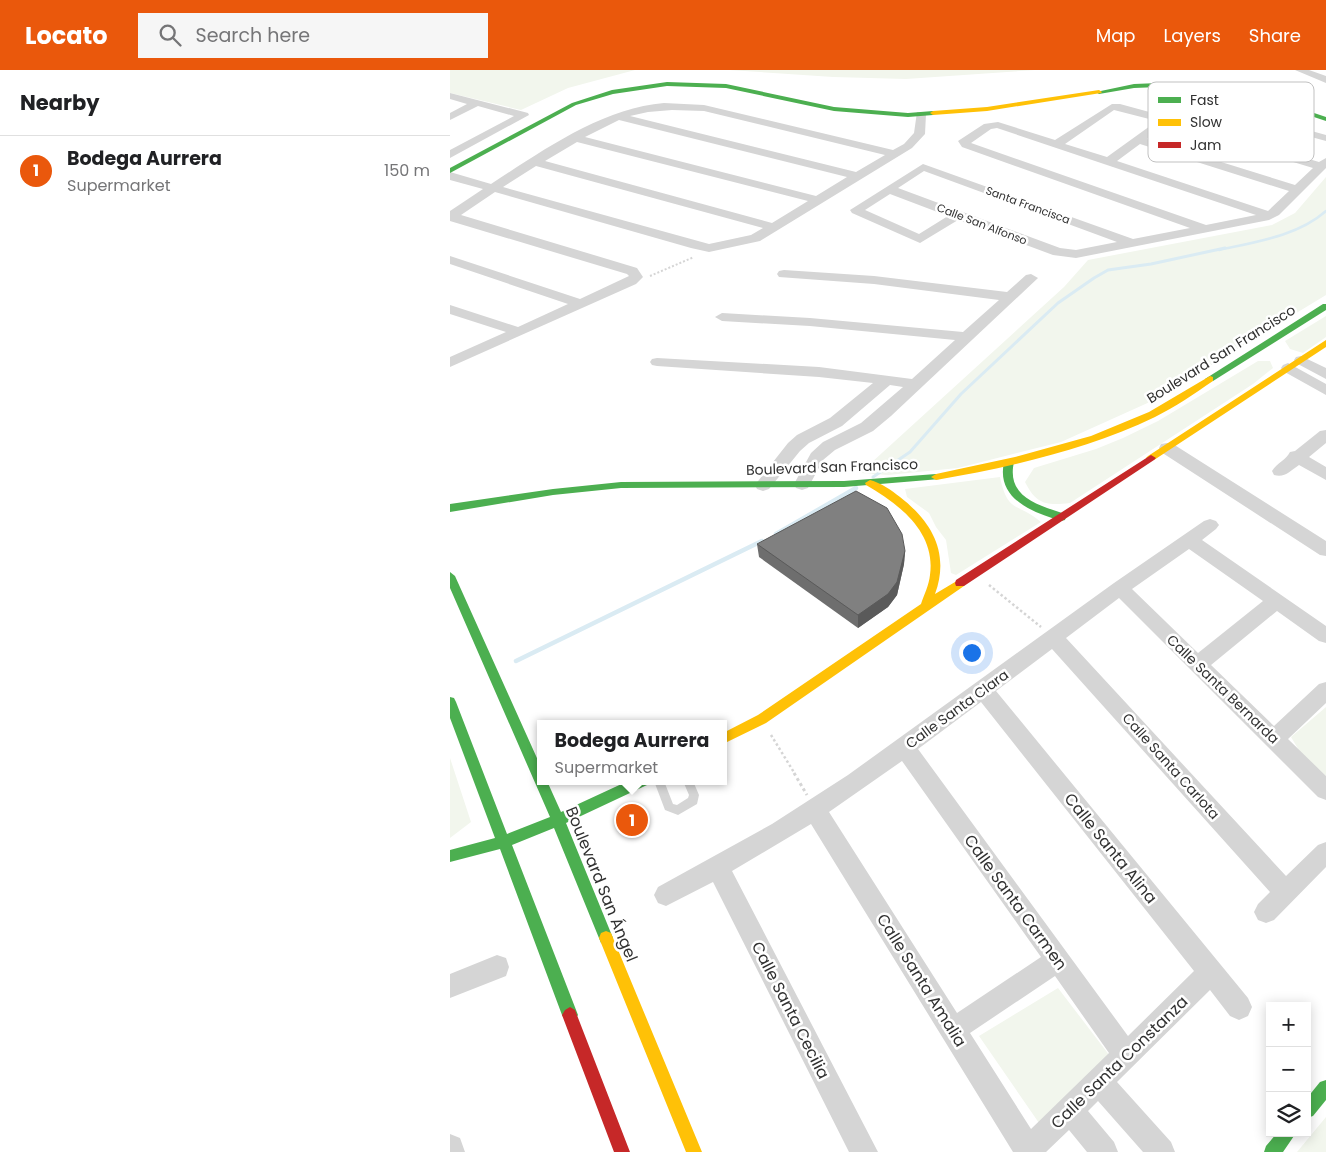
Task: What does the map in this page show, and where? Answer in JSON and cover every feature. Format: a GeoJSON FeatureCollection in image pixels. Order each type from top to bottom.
{"type":"FeatureCollection","features":[{"type":"Feature","properties":{"kind":"street"},"geometry":{"type":"LineString","coordinates":[[1300,70],[1326,80]]}},
{"type":"Feature","properties":{"kind":"street"},"geometry":{"type":"LineString","coordinates":[[450,171],[574,104],[612,92],[651,86],[690,84],[726,86],[834,109],[920,114],[987,109],[1148,85]]}},
{"type":"Feature","properties":{"kind":"street"},"geometry":{"type":"LineString","coordinates":[[450,96],[524,115],[450,155]]}},
{"type":"Feature","properties":{"kind":"street"},"geometry":{"type":"LineString","coordinates":[[450,117],[476,103]]}},
{"type":"Feature","properties":{"kind":"street"},"geometry":{"type":"LineString","coordinates":[[1314,103],[1326,108]]}},
{"type":"Feature","properties":{"kind":"street"},"geometry":{"type":"LineString","coordinates":[[1057,144],[1112,108],[1120,106],[1148,115]]}},
{"type":"Feature","properties":{"kind":"street"},"geometry":{"type":"LineString","coordinates":[[450,217],[492,188],[574,138],[617,117],[642,110],[666,107],[704,108],[894,154]]}},
{"type":"Feature","properties":{"kind":"street"},"geometry":{"type":"LineString","coordinates":[[450,176],[696,245],[709,248],[718,247],[739,244],[755,238],[917,139],[921,128],[920,114]]}},
{"type":"Feature","properties":{"kind":"street"},"geometry":{"type":"LineString","coordinates":[[1314,114],[1326,119]]}},
{"type":"Feature","properties":{"kind":"street"},"geometry":{"type":"LineString","coordinates":[[617,117],[856,176]]}},
{"type":"Feature","properties":{"kind":"street"},"geometry":{"type":"LineString","coordinates":[[1206,229],[966,146],[964,141],[988,126],[998,125],[1269,215]]}},
{"type":"Feature","properties":{"kind":"street"},"geometry":{"type":"LineString","coordinates":[[1109,161],[1148,133]]}},
{"type":"Feature","properties":{"kind":"street"},"geometry":{"type":"LineString","coordinates":[[574,138],[818,200]]}},
{"type":"Feature","properties":{"kind":"street"},"geometry":{"type":"LineString","coordinates":[[1139,140],[1148,143]]}},
{"type":"Feature","properties":{"kind":"street"},"geometry":{"type":"LineString","coordinates":[[535,162],[774,227]]}},
{"type":"Feature","properties":{"kind":"street"},"geometry":{"type":"LineString","coordinates":[[1209,162],[1298,190]]}},
{"type":"Feature","properties":{"kind":"street"},"geometry":{"type":"LineString","coordinates":[[1076,254],[1269,215],[1275,212],[1323,164]]}},
{"type":"Feature","properties":{"kind":"street","name":"Santa Francisca"},"geometry":{"type":"LineString","coordinates":[[888,189],[923,167],[1133,243]]}},
{"type":"Feature","properties":{"kind":"street"},"geometry":{"type":"LineString","coordinates":[[888,189],[856,210],[920,239],[957,215]]}},
{"type":"Feature","properties":{"kind":"street","name":"Calle San Alfonso"},"geometry":{"type":"LineString","coordinates":[[888,189],[1058,252],[1076,254]]}},
{"type":"Feature","properties":{"kind":"street"},"geometry":{"type":"LineString","coordinates":[[450,217],[632,271],[636,277],[450,363]]}},
{"type":"Feature","properties":{"kind":"street"},"geometry":{"type":"LineString","coordinates":[[450,260],[581,304]]}},
{"type":"Feature","properties":{"kind":"street"},"geometry":{"type":"LineString","coordinates":[[784,274],[874,280],[1011,297]]}},
{"type":"Feature","properties":{"kind":"street"},"geometry":{"type":"LineString","coordinates":[[802,484],[817,457],[829,446],[863,428],[885,412],[1031,278]]}},
{"type":"Feature","properties":{"kind":"street","name":"Boulevard San Francisco"},"geometry":{"type":"LineString","coordinates":[[450,508],[553,492],[621,485],[763,485],[890,482],[957,474],[1010,462],[1088,440],[1145,418],[1272,345],[1326,306]]}},
{"type":"Feature","properties":{"kind":"street"},"geometry":{"type":"LineString","coordinates":[[450,308],[519,332]]}},
{"type":"Feature","properties":{"kind":"street"},"geometry":{"type":"LineString","coordinates":[[722,317],[810,322],[966,338]]}},
{"type":"Feature","properties":{"kind":"street"},"geometry":{"type":"LineString","coordinates":[[727,737],[762,718],[974,573],[1167,448],[1290,362],[1326,344]]}},
{"type":"Feature","properties":{"kind":"street"},"geometry":{"type":"LineString","coordinates":[[657,362],[820,372],[915,384]]}},
{"type":"Feature","properties":{"kind":"street"},"geometry":{"type":"LineString","coordinates":[[1290,362],[1326,374]]}},
{"type":"Feature","properties":{"kind":"street"},"geometry":{"type":"LineString","coordinates":[[1290,362],[1326,390]]}},
{"type":"Feature","properties":{"kind":"street"},"geometry":{"type":"LineString","coordinates":[[763,485],[802,439],[842,417],[887,380]]}},
{"type":"Feature","properties":{"kind":"street"},"geometry":{"type":"LineString","coordinates":[[842,417],[863,428]]}},
{"type":"Feature","properties":{"kind":"street"},"geometry":{"type":"LineString","coordinates":[[1280,471],[1296,456],[1326,435]]}},
{"type":"Feature","properties":{"kind":"street"},"geometry":{"type":"LineString","coordinates":[[1167,448],[1326,550]]}},
{"type":"Feature","properties":{"kind":"street"},"geometry":{"type":"LineString","coordinates":[[1296,456],[1326,474]]}},
{"type":"Feature","properties":{"kind":"street"},"geometry":{"type":"LineString","coordinates":[[1010,462],[1007,478],[1010,488],[1030,504],[1061,517]]}},
{"type":"Feature","properties":{"kind":"street"},"geometry":{"type":"LineString","coordinates":[[870,483],[890,493],[907,508],[921,523],[930,540],[936,563],[934,583],[926,605]]}},
{"type":"Feature","properties":{"kind":"street"},"geometry":{"type":"LineString","coordinates":[[1210,525],[1190,540],[1326,636]]}},
{"type":"Feature","properties":{"kind":"street","name":"Calle Santa Clara"},"geometry":{"type":"LineString","coordinates":[[718,867],[815,810],[905,748],[1120,588],[1190,540]]}},
{"type":"Feature","properties":{"kind":"street","name":"Boulevard San Ángel"},"geometry":{"type":"LineString","coordinates":[[450,576],[537,773]]}},
{"type":"Feature","properties":{"kind":"street","name":"Calle Santa Bernarda"},"geometry":{"type":"LineString","coordinates":[[1120,588],[1326,790]]}},
{"type":"Feature","properties":{"kind":"street"},"geometry":{"type":"LineString","coordinates":[[1198,664],[1277,600]]}},
{"type":"Feature","properties":{"kind":"street","name":"Calle Santa Carlota"},"geometry":{"type":"LineString","coordinates":[[1055,638],[1286,893]]}},
{"type":"Feature","properties":{"kind":"street","name":"Calle Santa Alina"},"geometry":{"type":"LineString","coordinates":[[983,690],[1239,1007]]}},
{"type":"Feature","properties":{"kind":"street"},"geometry":{"type":"LineString","coordinates":[[1274,739],[1326,690]]}},
{"type":"Feature","properties":{"kind":"street"},"geometry":{"type":"LineString","coordinates":[[450,702],[622,1152]]}},
{"type":"Feature","properties":{"kind":"street","name":"Calle Santa Carmen"},"geometry":{"type":"LineString","coordinates":[[905,748],[1126,1056]]}},
{"type":"Feature","properties":{"kind":"street","name":"Boulevard San Ángel"},"geometry":{"type":"LineString","coordinates":[[543,785],[694,1152]]}},
{"type":"Feature","properties":{"kind":"street"},"geometry":{"type":"LineString","coordinates":[[450,856],[503,842],[558,820],[633,785]]}},
{"type":"Feature","properties":{"kind":"street","name":"Calle Santa Amalia"},"geometry":{"type":"LineString","coordinates":[[815,810],[1028,1151]]}},
{"type":"Feature","properties":{"kind":"street"},"geometry":{"type":"LineString","coordinates":[[1266,912],[1326,852]]}},
{"type":"Feature","properties":{"kind":"street"},"geometry":{"type":"LineString","coordinates":[[666,896],[718,867]]}},
{"type":"Feature","properties":{"kind":"street","name":"Calle Santa Cecilia"},"geometry":{"type":"LineString","coordinates":[[718,867],[864,1152]]}},
{"type":"Feature","properties":{"kind":"street"},"geometry":{"type":"LineString","coordinates":[[953,1030],[1058,960]]}},
{"type":"Feature","properties":{"kind":"street"},"geometry":{"type":"LineString","coordinates":[[450,986],[497,968]]}},
{"type":"Feature","properties":{"kind":"street","name":"Calle Santa Constanza"},"geometry":{"type":"LineString","coordinates":[[1028,1151],[1211,972]]}},
{"type":"Feature","properties":{"kind":"street"},"geometry":{"type":"LineString","coordinates":[[1099,1082],[1161,1152]]}},
{"type":"Feature","properties":{"kind":"street"},"geometry":{"type":"LineString","coordinates":[[1311,1105],[1326,1088]]}},
{"type":"Feature","properties":{"kind":"street"},"geometry":{"type":"LineString","coordinates":[[1070,1110],[1104,1152]]}},
{"type":"Feature","properties":{"kind":"street"},"geometry":{"type":"LineString","coordinates":[[1272,1152],[1285,1137]]}},
{"type":"Feature","properties":{"kind":"street"},"geometry":{"type":"LineString","coordinates":[[450,1148],[451,1152]]}},
{"type":"Feature","properties":{"kind":"lane"},"geometry":{"type":"LineString","coordinates":[[661,785],[669,807],[678,810],[693,801],[694,795],[690,785]]}},
{"type":"Feature","properties":{"kind":"path"},"geometry":{"type":"LineString","coordinates":[[636,277],[650,276],[718,247]]}},
{"type":"Feature","properties":{"kind":"path"},"geometry":{"type":"LineString","coordinates":[[974,573],[1055,638]]}},
{"type":"Feature","properties":{"kind":"path"},"geometry":{"type":"LineString","coordinates":[[762,718],[815,810]]}},
{"type":"Feature","properties":{"kind":"shaded area"},"geometry":{"type":"Polygon","coordinates":[[[450,70],[635,70],[568,88],[521,110],[450,93],[450,70]]]}},
{"type":"Feature","properties":{"kind":"shaded area"},"geometry":{"type":"Polygon","coordinates":[[[729,70],[1035,70],[906,79],[833,77],[729,70]]]}},
{"type":"Feature","properties":{"kind":"shaded area"},"geometry":{"type":"Polygon","coordinates":[[[1326,177],[1326,295],[1152,401],[1061,442],[958,468],[888,475],[860,473],[1064,287],[1088,260],[1272,225],[1295,213],[1326,177]]]}},
{"type":"Feature","properties":{"kind":"shaded area"},"geometry":{"type":"Polygon","coordinates":[[[1326,316],[1326,337],[1303,353],[1290,349],[1285,341],[1326,316]]]}},
{"type":"Feature","properties":{"kind":"shaded area"},"geometry":{"type":"Polygon","coordinates":[[[1258,361],[1270,361],[1273,368],[1253,384],[1070,503],[1054,504],[1043,502],[1033,495],[1025,482],[1034,468],[1096,449],[1123,438],[1158,421],[1258,361]]]}},
{"type":"Feature","properties":{"kind":"shaded area"},"geometry":{"type":"Polygon","coordinates":[[[1000,477],[1006,497],[1010,502],[1041,522],[956,575],[951,573],[946,540],[936,527],[929,513],[907,497],[905,489],[1000,477]]]}},
{"type":"Feature","properties":{"kind":"shaded area"},"geometry":{"type":"Polygon","coordinates":[[[1326,707],[1326,776],[1300,752],[1291,737],[1326,707]]]}},
{"type":"Feature","properties":{"kind":"shaded area"},"geometry":{"type":"Polygon","coordinates":[[[450,758],[471,822],[450,838],[450,758]]]}},
{"type":"Feature","properties":{"kind":"shaded area"},"geometry":{"type":"Polygon","coordinates":[[[1058,988],[1110,1056],[1039,1123],[979,1036],[1058,988]]]}},
{"type":"Feature","properties":{"kind":"shaded area"},"geometry":{"type":"Polygon","coordinates":[[[1326,1117],[1326,1152],[1297,1152],[1326,1117]]]}},
{"type":"Feature","properties":{"kind":"building"},"geometry":{"type":"Polygon","coordinates":[[[856,491],[887,508],[902,534],[905,551],[897,582],[888,594],[858,615],[757,544],[856,491]]]}},
{"type":"Feature","properties":{"kind":"waterway"},"geometry":{"type":"LineString","coordinates":[[1219,250],[1276,237],[1303,227],[1326,211]]}},
{"type":"Feature","properties":{"kind":"waterway"},"geometry":{"type":"LineString","coordinates":[[873,477],[910,452],[961,394],[1058,303],[1094,278],[1108,270],[1151,264],[1225,248]]}},
{"type":"Feature","properties":{"kind":"waterway"},"geometry":{"type":"LineString","coordinates":[[776,534],[856,488]]}},
{"type":"Feature","properties":{"kind":"waterway"},"geometry":{"type":"LineString","coordinates":[[516,661],[762,541]]}},
{"type":"Feature","properties":{"kind":"traffic: fast"},"geometry":{"type":"LineString","coordinates":[[450,171],[574,104],[612,92],[667,84],[726,86],[834,109],[908,115],[933,113]]}},
{"type":"Feature","properties":{"kind":"traffic: fast"},"geometry":{"type":"LineString","coordinates":[[1099,92],[1148,85]]}},
{"type":"Feature","properties":{"kind":"traffic: fast"},"geometry":{"type":"LineString","coordinates":[[1314,115],[1326,119]]}},
{"type":"Feature","properties":{"kind":"traffic: fast"},"geometry":{"type":"LineString","coordinates":[[1210,379],[1326,306]]}},
{"type":"Feature","properties":{"kind":"traffic: fast"},"geometry":{"type":"LineString","coordinates":[[1009,462],[1007,478],[1014,493],[1028,504],[1061,517]]}},
{"type":"Feature","properties":{"kind":"traffic: fast"},"geometry":{"type":"LineString","coordinates":[[450,508],[553,492],[621,485],[844,484],[936,477]]}},
{"type":"Feature","properties":{"kind":"traffic: fast"},"geometry":{"type":"LineString","coordinates":[[450,576],[537,773]]}},
{"type":"Feature","properties":{"kind":"traffic: fast"},"geometry":{"type":"LineString","coordinates":[[450,702],[570,1015]]}},
{"type":"Feature","properties":{"kind":"traffic: fast"},"geometry":{"type":"LineString","coordinates":[[543,785],[606,938]]}},
{"type":"Feature","properties":{"kind":"traffic: fast"},"geometry":{"type":"LineString","coordinates":[[450,856],[503,842],[558,820],[633,785]]}},
{"type":"Feature","properties":{"kind":"traffic: fast"},"geometry":{"type":"LineString","coordinates":[[1311,1105],[1326,1088]]}},
{"type":"Feature","properties":{"kind":"traffic: fast"},"geometry":{"type":"LineString","coordinates":[[1272,1152],[1285,1137]]}},
{"type":"Feature","properties":{"kind":"traffic: slow"},"geometry":{"type":"LineString","coordinates":[[933,113],[987,109],[1099,92]]}},
{"type":"Feature","properties":{"kind":"traffic: slow"},"geometry":{"type":"LineString","coordinates":[[1151,458],[1326,343]]}},
{"type":"Feature","properties":{"kind":"traffic: slow"},"geometry":{"type":"LineString","coordinates":[[936,477],[1015,461],[1094,438],[1153,414],[1210,379]]}},
{"type":"Feature","properties":{"kind":"traffic: slow"},"geometry":{"type":"LineString","coordinates":[[870,483],[905,507],[924,528],[931,540],[935,554],[936,573],[926,605]]}},
{"type":"Feature","properties":{"kind":"traffic: slow"},"geometry":{"type":"LineString","coordinates":[[727,737],[762,719],[960,583]]}},
{"type":"Feature","properties":{"kind":"traffic: slow"},"geometry":{"type":"LineString","coordinates":[[606,938],[694,1152]]}},
{"type":"Feature","properties":{"kind":"traffic: jam"},"geometry":{"type":"LineString","coordinates":[[960,583],[1151,458]]}},
{"type":"Feature","properties":{"kind":"traffic: jam"},"geometry":{"type":"LineString","coordinates":[[570,1015],[622,1152]]}},
{"type":"Feature","properties":{"kind":"place","name":"Bodega Aurrera"},"geometry":{"type":"Point","coordinates":[632,820]}}]}
